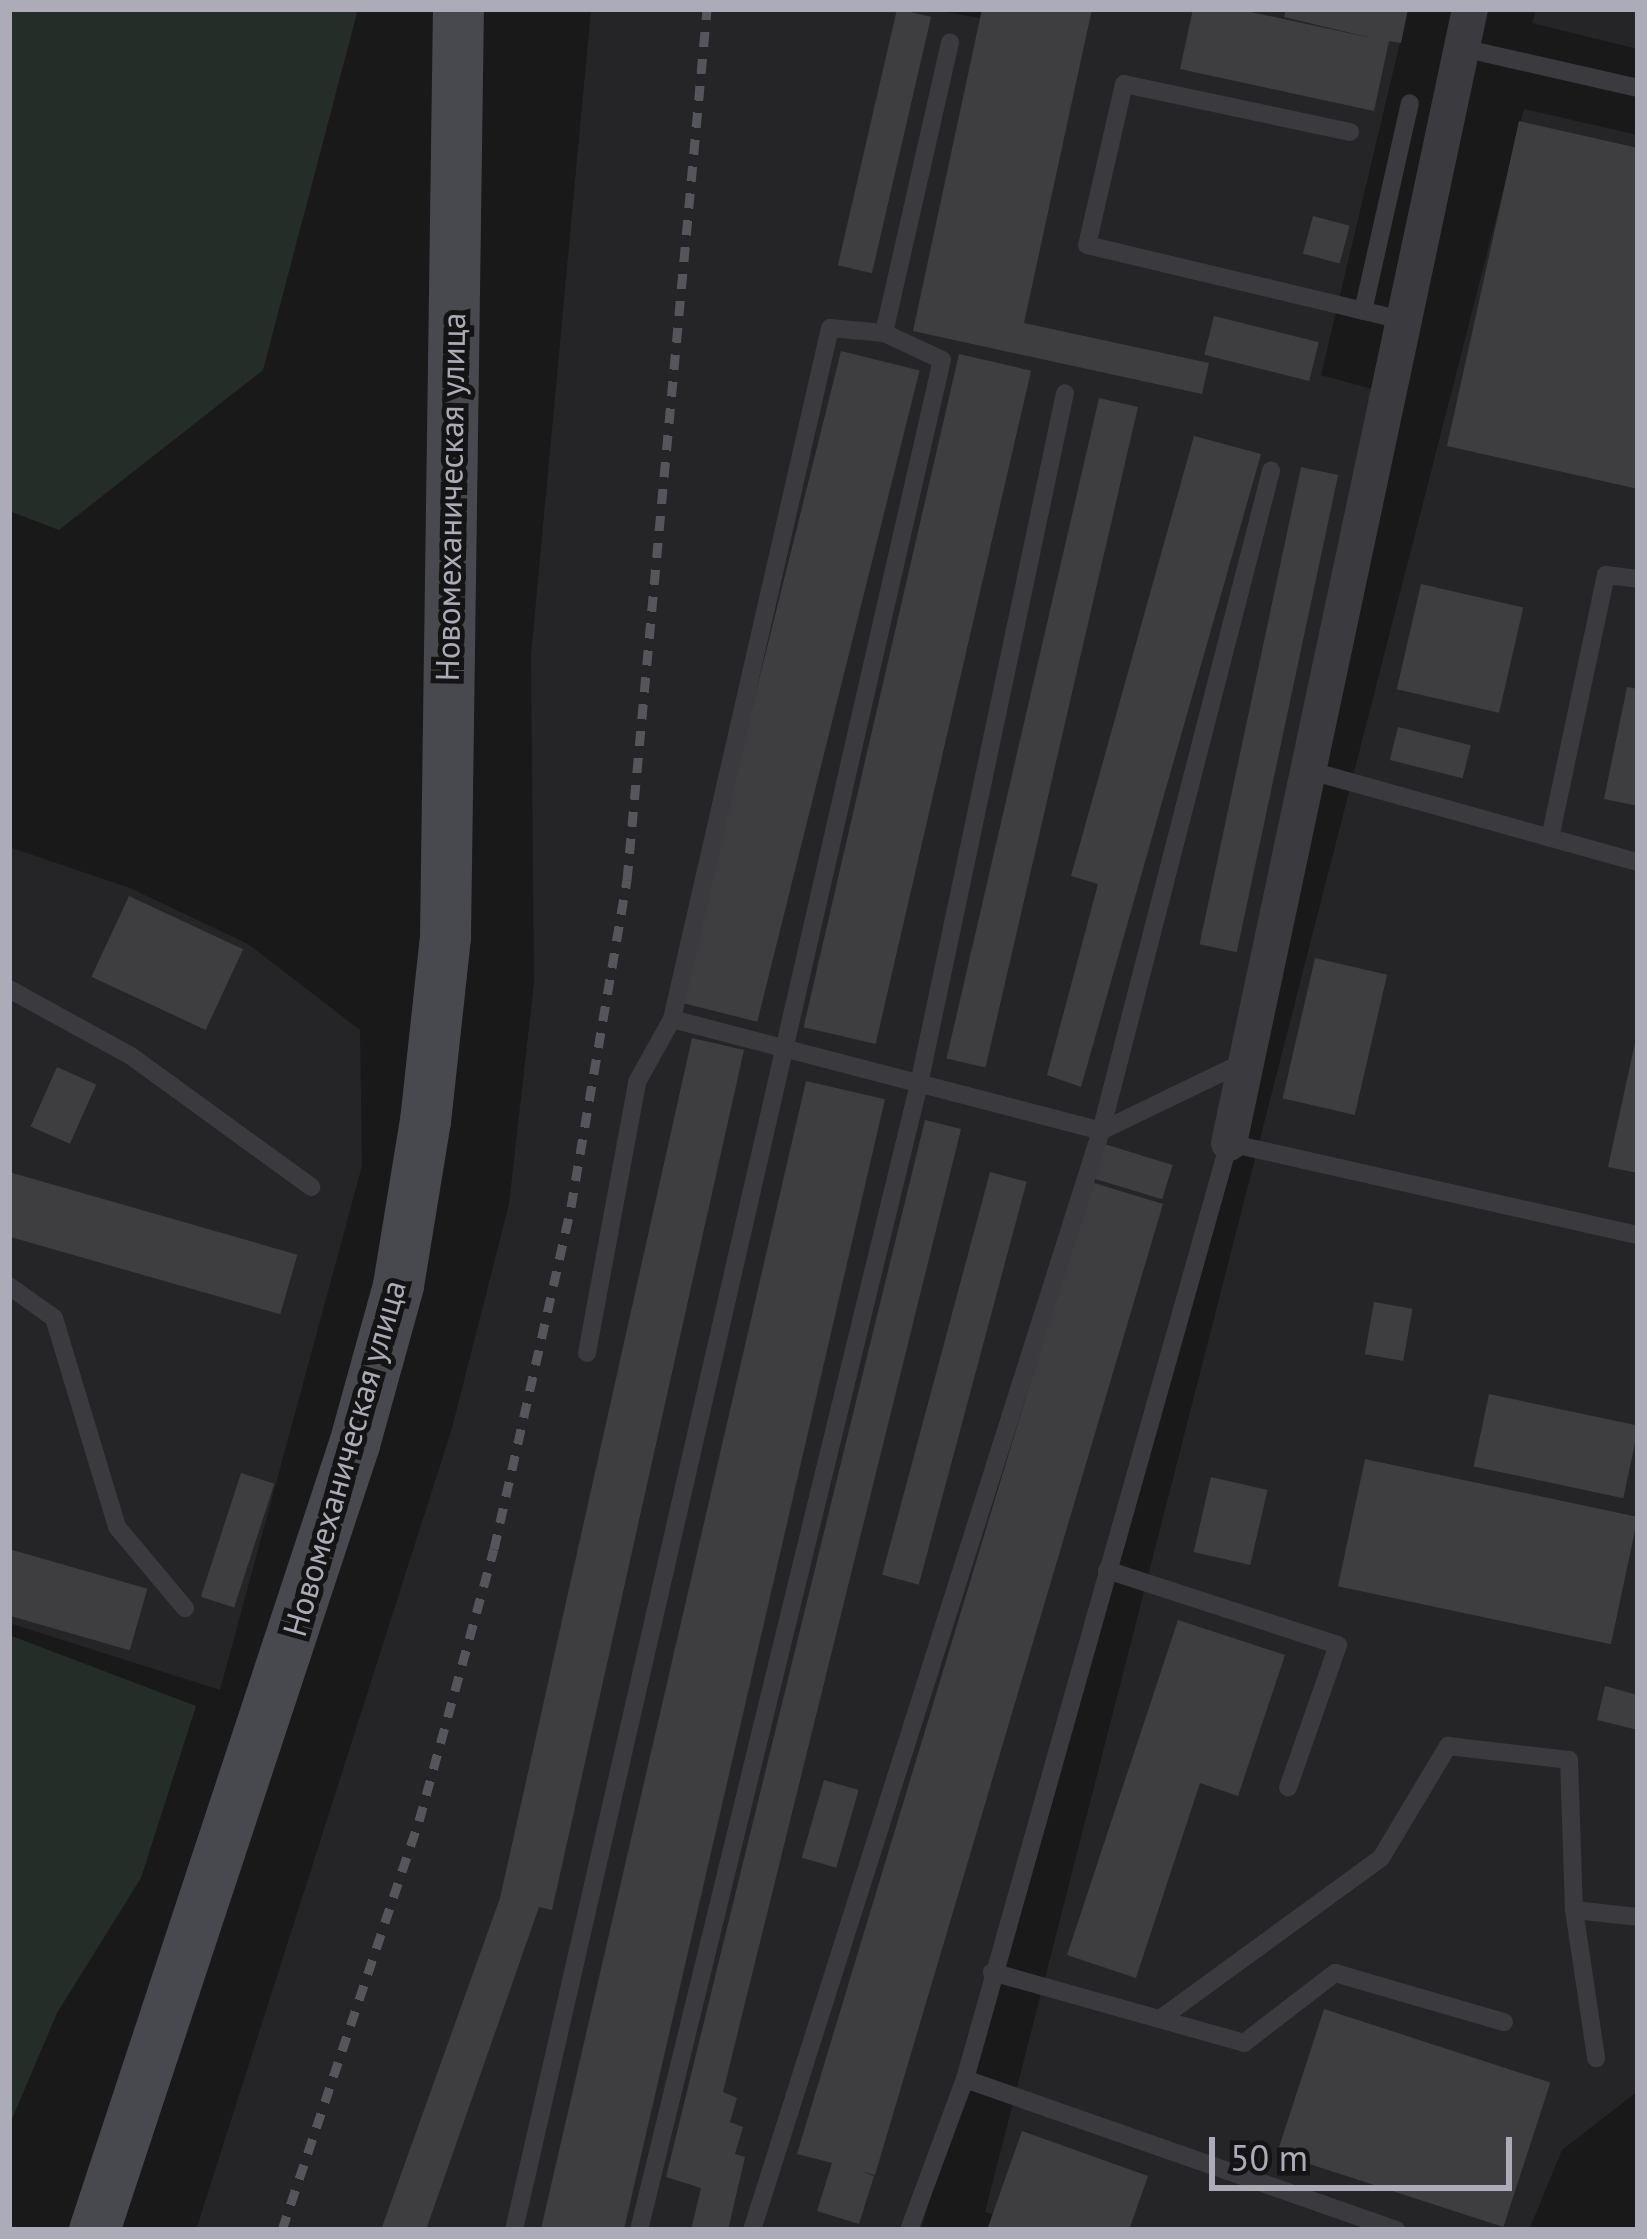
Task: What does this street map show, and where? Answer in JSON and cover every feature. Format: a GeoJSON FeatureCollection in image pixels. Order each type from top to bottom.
{"type":"FeatureCollection","features":[{"type":"Feature","properties":{"kind":"main road","name":"Новомеханическая улица"},"geometry":{"type":"LineString","coordinates":[[94,2230],[355,1444],[398,1285],[445,935],[458,9]]}},
{"type":"Feature","properties":{"kind":"street"},"geometry":{"type":"LineString","coordinates":[[1229,1143],[1251,1058],[1470,9]]}},
{"type":"Feature","properties":{"kind":"lane"},"geometry":{"type":"LineString","coordinates":[[884,333],[950,42]]}},
{"type":"Feature","properties":{"kind":"lane"},"geometry":{"type":"LineString","coordinates":[[1462,48],[1638,88]]}},
{"type":"Feature","properties":{"kind":"lane"},"geometry":{"type":"LineString","coordinates":[[1350,132],[1124,84],[1087,244],[1405,321]]}},
{"type":"Feature","properties":{"kind":"lane"},"geometry":{"type":"LineString","coordinates":[[1363,310],[1410,103]]}},
{"type":"Feature","properties":{"kind":"lane"},"geometry":{"type":"LineString","coordinates":[[514,2230],[943,360],[884,333],[830,328],[672,1019],[637,1082],[587,1353]]}},
{"type":"Feature","properties":{"kind":"lane"},"geometry":{"type":"LineString","coordinates":[[639,2230],[919,1084],[1065,393]]}},
{"type":"Feature","properties":{"kind":"lane"},"geometry":{"type":"LineString","coordinates":[[752,2230],[1101,1131],[1271,471]]}},
{"type":"Feature","properties":{"kind":"lane"},"geometry":{"type":"LineString","coordinates":[[1550,838],[1606,575],[1638,579]]}},
{"type":"Feature","properties":{"kind":"lane"},"geometry":{"type":"LineString","coordinates":[[1311,771],[1638,862]]}},
{"type":"Feature","properties":{"kind":"lane"},"geometry":{"type":"LineString","coordinates":[[9,989],[130,1057],[311,1187]]}},
{"type":"Feature","properties":{"kind":"lane"},"geometry":{"type":"LineString","coordinates":[[672,1019],[1101,1131],[1251,1058]]}},
{"type":"Feature","properties":{"kind":"lane"},"geometry":{"type":"LineString","coordinates":[[909,2230],[965,2079],[1229,1143],[1638,1235]]}},
{"type":"Feature","properties":{"kind":"lane"},"geometry":{"type":"LineString","coordinates":[[9,1286],[54,1318],[117,1527],[185,1608]]}},
{"type":"Feature","properties":{"kind":"lane"},"geometry":{"type":"LineString","coordinates":[[1107,1570],[1338,1645],[1288,1788]]}},
{"type":"Feature","properties":{"kind":"lane"},"geometry":{"type":"LineString","coordinates":[[1160,2019],[1381,1858],[1448,1746],[1569,1760],[1574,1910],[1596,2058]]}},
{"type":"Feature","properties":{"kind":"lane"},"geometry":{"type":"LineString","coordinates":[[1574,1910],[1638,1917]]}},
{"type":"Feature","properties":{"kind":"lane"},"geometry":{"type":"LineString","coordinates":[[992,1972],[1244,2044],[1335,1973],[1504,2022]]}},
{"type":"Feature","properties":{"kind":"lane"},"geometry":{"type":"LineString","coordinates":[[965,2079],[1396,2230]]}},
{"type":"Feature","properties":{"kind":"shaded area"},"geometry":{"type":"Polygon","coordinates":[[[9,9],[358,9],[263,370],[59,530],[9,511],[9,9]]]}},
{"type":"Feature","properties":{"kind":"shaded area"},"geometry":{"type":"Polygon","coordinates":[[[591,9],[928,9],[980,18],[983,9],[1408,9],[1321,375],[1372,389],[1311,771],[1203,1215],[921,2230],[196,2230],[452,1428],[509,1204],[534,983],[531,655],[591,9]]]}},
{"type":"Feature","properties":{"kind":"shaded area"},"geometry":{"type":"Polygon","coordinates":[[[1536,9],[1638,9],[1638,49],[1532,23],[1536,9]]]}},
{"type":"Feature","properties":{"kind":"shaded area"},"geometry":{"type":"Polygon","coordinates":[[[1524,109],[1638,135],[1638,2091],[1562,2150],[1529,2230],[1053,2230],[985,2212],[1524,109]]]}},
{"type":"Feature","properties":{"kind":"shaded area"},"geometry":{"type":"Polygon","coordinates":[[[9,847],[130,888],[248,944],[360,1030],[362,1166],[220,1690],[9,1623],[9,847]]]}},
{"type":"Feature","properties":{"kind":"shaded area"},"geometry":{"type":"Polygon","coordinates":[[[9,1635],[196,1706],[141,1878],[57,2013],[9,2126],[9,1635]]]}},
{"type":"Feature","properties":{"kind":"building"},"geometry":{"type":"Polygon","coordinates":[[[897,9],[931,17],[872,273],[838,265],[897,9]]]}},
{"type":"Feature","properties":{"kind":"building"},"geometry":{"type":"Polygon","coordinates":[[[982,9],[1092,9],[1024,323],[1209,363],[1202,394],[913,331],[982,9]]]}},
{"type":"Feature","properties":{"kind":"building"},"geometry":{"type":"Polygon","coordinates":[[[1193,9],[1237,9],[1376,39],[1284,17],[1286,9],[1408,9],[1401,43],[1389,41],[1374,111],[1180,69],[1193,9]]]}},
{"type":"Feature","properties":{"kind":"building"},"geometry":{"type":"Polygon","coordinates":[[[1519,121],[1638,148],[1638,489],[1447,446],[1519,121]]]}},
{"type":"Feature","properties":{"kind":"building"},"geometry":{"type":"Polygon","coordinates":[[[1313,216],[1350,226],[1340,264],[1303,254],[1313,216]]]}},
{"type":"Feature","properties":{"kind":"building"},"geometry":{"type":"Polygon","coordinates":[[[1214,316],[1319,342],[1309,381],[1204,355],[1214,316]]]}},
{"type":"Feature","properties":{"kind":"building"},"geometry":{"type":"Polygon","coordinates":[[[841,351],[920,371],[757,1022],[679,1002],[841,351]]]}},
{"type":"Feature","properties":{"kind":"building"},"geometry":{"type":"Polygon","coordinates":[[[959,354],[1031,371],[876,1044],[804,1027],[959,354]]]}},
{"type":"Feature","properties":{"kind":"building"},"geometry":{"type":"Polygon","coordinates":[[[1099,398],[1138,407],[985,1068],[946,1059],[1099,398]]]}},
{"type":"Feature","properties":{"kind":"building"},"geometry":{"type":"Polygon","coordinates":[[[1194,436],[1261,454],[1081,1087],[1047,1075],[1098,884],[1071,876],[1194,436]]]}},
{"type":"Feature","properties":{"kind":"building"},"geometry":{"type":"Polygon","coordinates":[[[1301,467],[1338,475],[1237,952],[1200,944],[1301,467]]]}},
{"type":"Feature","properties":{"kind":"building"},"geometry":{"type":"Polygon","coordinates":[[[1421,584],[1523,608],[1499,713],[1397,689],[1421,584]]]}},
{"type":"Feature","properties":{"kind":"building"},"geometry":{"type":"Polygon","coordinates":[[[1627,687],[1638,689],[1638,806],[1604,799],[1627,687]]]}},
{"type":"Feature","properties":{"kind":"building"},"geometry":{"type":"Polygon","coordinates":[[[1398,727],[1471,745],[1463,778],[1390,760],[1398,727]]]}},
{"type":"Feature","properties":{"kind":"building"},"geometry":{"type":"Polygon","coordinates":[[[129,896],[243,949],[206,1030],[91,977],[129,896]]]}},
{"type":"Feature","properties":{"kind":"building"},"geometry":{"type":"Polygon","coordinates":[[[1315,958],[1387,975],[1355,1115],[1283,1098],[1315,958]]]}},
{"type":"Feature","properties":{"kind":"building"},"geometry":{"type":"Polygon","coordinates":[[[692,1038],[744,1050],[552,1910],[539,1907],[426,2230],[381,2230],[500,1898],[692,1038]]]}},
{"type":"Feature","properties":{"kind":"building"},"geometry":{"type":"Polygon","coordinates":[[[1638,1038],[1638,1173],[1608,1167],[1638,1038]]]}},
{"type":"Feature","properties":{"kind":"building"},"geometry":{"type":"Polygon","coordinates":[[[57,1067],[96,1084],[70,1144],[31,1126],[57,1067]]]}},
{"type":"Feature","properties":{"kind":"building"},"geometry":{"type":"Polygon","coordinates":[[[806,1081],[885,1099],[624,2230],[541,2230],[806,1081]]]}},
{"type":"Feature","properties":{"kind":"building"},"geometry":{"type":"Polygon","coordinates":[[[925,1120],[961,1129],[723,2092],[737,2098],[730,2122],[743,2127],[735,2154],[745,2157],[728,2230],[691,2230],[701,2188],[666,2177],[925,1120]]]}},
{"type":"Feature","properties":{"kind":"building"},"geometry":{"type":"Polygon","coordinates":[[[1101,1143],[1173,1165],[1162,1199],[1090,1177],[1101,1143]]]}},
{"type":"Feature","properties":{"kind":"building"},"geometry":{"type":"Polygon","coordinates":[[[9,1172],[297,1255],[280,1314],[9,1236],[9,1172]]]}},
{"type":"Feature","properties":{"kind":"building"},"geometry":{"type":"Polygon","coordinates":[[[990,1172],[1027,1182],[919,1585],[882,1575],[990,1172]]]}},
{"type":"Feature","properties":{"kind":"building"},"geometry":{"type":"Polygon","coordinates":[[[1091,1182],[1163,1204],[875,2175],[861,2171],[874,2176],[859,2224],[817,2211],[832,2163],[797,2154],[1091,1182]]]}},
{"type":"Feature","properties":{"kind":"building"},"geometry":{"type":"Polygon","coordinates":[[[1374,1302],[1412,1309],[1403,1361],[1365,1354],[1374,1302]]]}},
{"type":"Feature","properties":{"kind":"building"},"geometry":{"type":"Polygon","coordinates":[[[1489,1394],[1638,1426],[1623,1498],[1474,1466],[1489,1394]]]}},
{"type":"Feature","properties":{"kind":"building"},"geometry":{"type":"Polygon","coordinates":[[[1365,1459],[1638,1517],[1611,1644],[1338,1586],[1365,1459]]]}},
{"type":"Feature","properties":{"kind":"building"},"geometry":{"type":"Polygon","coordinates":[[[241,1473],[274,1484],[234,1607],[201,1597],[241,1473]]]}},
{"type":"Feature","properties":{"kind":"building"},"geometry":{"type":"Polygon","coordinates":[[[1211,1477],[1268,1490],[1250,1565],[1194,1552],[1211,1477]]]}},
{"type":"Feature","properties":{"kind":"building"},"geometry":{"type":"Polygon","coordinates":[[[9,1549],[147,1589],[130,1650],[9,1616],[9,1549]]]}},
{"type":"Feature","properties":{"kind":"building"},"geometry":{"type":"Polygon","coordinates":[[[1178,1620],[1285,1655],[1238,1796],[1200,1783],[1136,1978],[1067,1955],[1178,1620]]]}},
{"type":"Feature","properties":{"kind":"building"},"geometry":{"type":"Polygon","coordinates":[[[1605,1686],[1638,1695],[1638,1730],[1597,1720],[1605,1686]]]}},
{"type":"Feature","properties":{"kind":"building"},"geometry":{"type":"Polygon","coordinates":[[[824,1780],[859,1790],[836,1868],[802,1858],[824,1780]]]}},
{"type":"Feature","properties":{"kind":"building"},"geometry":{"type":"Polygon","coordinates":[[[1324,2009],[1550,2083],[1503,2227],[1277,2154],[1324,2009]]]}},
{"type":"Feature","properties":{"kind":"building"},"geometry":{"type":"Polygon","coordinates":[[[1022,2131],[1148,2176],[1129,2230],[987,2230],[1022,2131]]]}},
{"type":"Feature","properties":{"kind":"railway"},"geometry":{"type":"LineString","coordinates":[[282,2230],[419,1821],[494,1549],[571,1207],[627,880],[707,9]]}}]}
